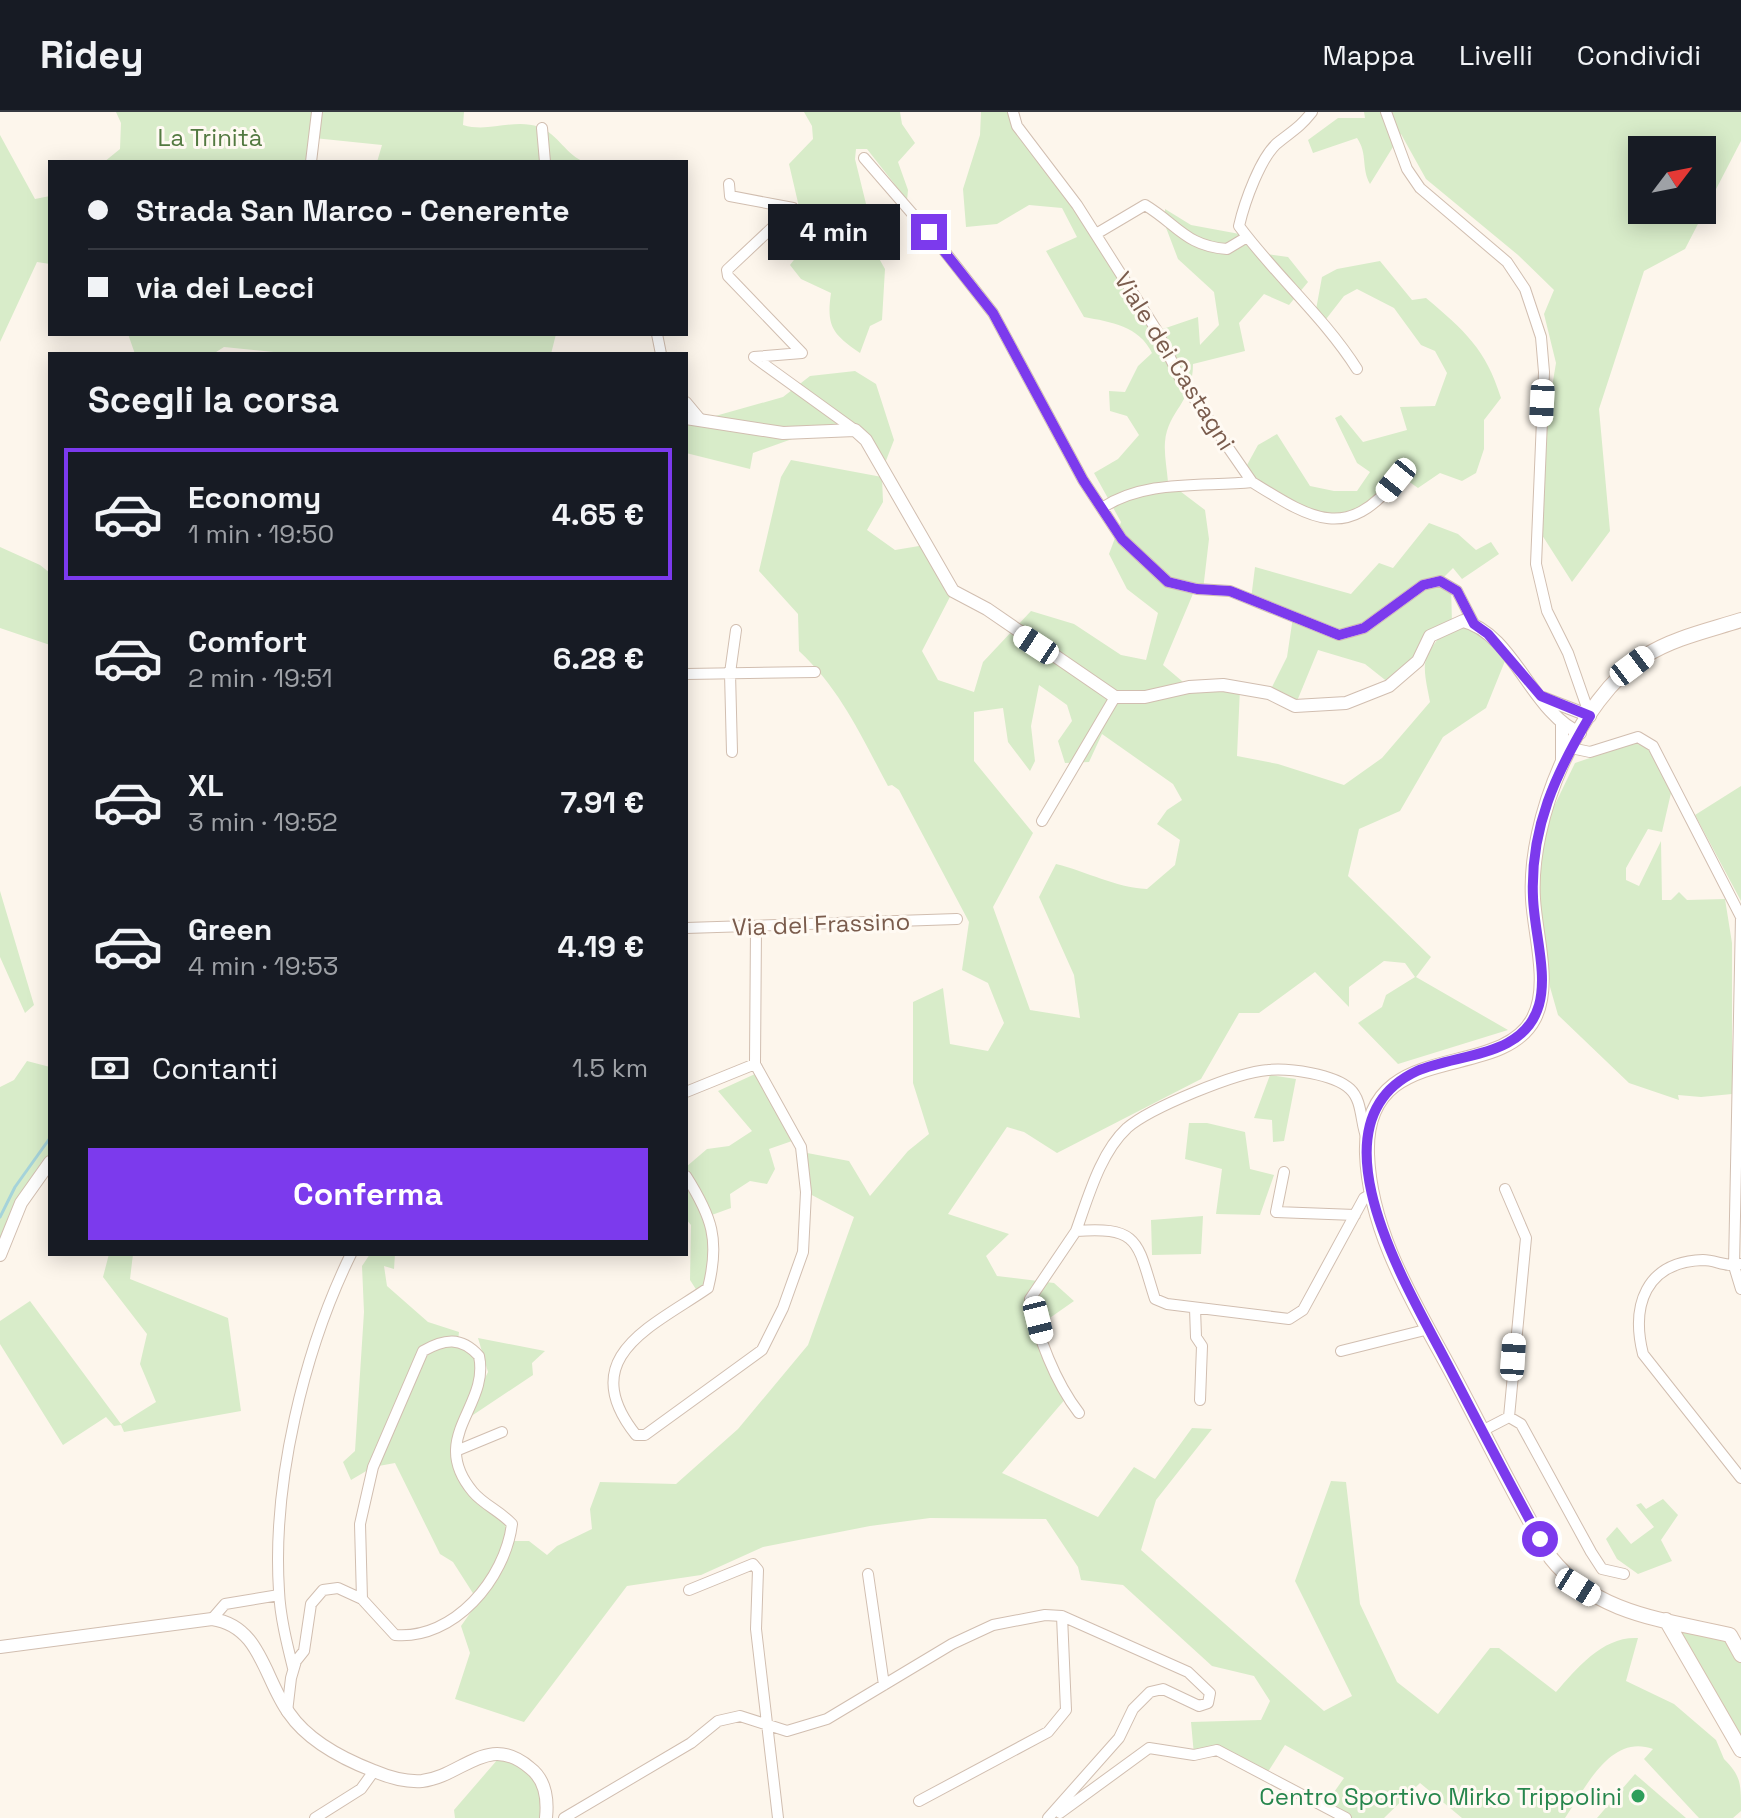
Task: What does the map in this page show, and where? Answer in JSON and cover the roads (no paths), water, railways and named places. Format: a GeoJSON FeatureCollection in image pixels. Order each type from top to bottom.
{"type":"FeatureCollection","features":[{"type":"Feature","properties":{"kind":"main road"},"geometry":{"type":"LineString","coordinates":[[1741,620],[1646,655],[1621,676],[1590,716],[1562,765],[1545,804],[1533,859],[1541,992],[1533,1019],[1505,1045],[1417,1071],[1393,1088],[1372,1117],[1367,1139],[1371,1194],[1393,1257],[1540,1539],[1565,1576],[1601,1602],[1730,1635],[1741,1655]]}},
{"type":"Feature","properties":{"kind":"main road"},"geometry":{"type":"LineString","coordinates":[[1666,1620],[1741,1750]]}},
{"type":"Feature","properties":{"kind":"street"},"geometry":{"type":"LineString","coordinates":[[311,160],[317,112]]}},
{"type":"Feature","properties":{"kind":"street","name":"Viale dei Castagni"},"geometry":{"type":"LineString","coordinates":[[1013,112],[1017,126],[1052,169],[1096,234],[1157,331],[1180,378],[1252,482]]}},
{"type":"Feature","properties":{"kind":"street"},"geometry":{"type":"LineString","coordinates":[[1312,112],[1295,133],[1278,142],[1256,178],[1239,226],[1291,291],[1339,341],[1357,369]]}},
{"type":"Feature","properties":{"kind":"street"},"geometry":{"type":"LineString","coordinates":[[1386,112],[1407,169],[1420,188],[1507,262],[1525,289],[1541,337],[1544,372],[1536,564],[1547,611],[1568,653],[1590,716]]}},
{"type":"Feature","properties":{"kind":"street"},"geometry":{"type":"LineString","coordinates":[[542,128],[545,160]]}},
{"type":"Feature","properties":{"kind":"street"},"geometry":{"type":"LineString","coordinates":[[864,158],[993,313],[1083,480],[1122,539],[1168,582],[1197,589],[1230,591],[1339,635],[1364,628],[1423,585],[1440,581],[1457,591],[1474,624]]}},
{"type":"Feature","properties":{"kind":"street"},"geometry":{"type":"LineString","coordinates":[[729,184],[730,196],[793,208],[727,270],[728,276],[802,353],[754,357],[866,440],[953,591],[987,609],[1115,697],[1145,697],[1189,687],[1223,685],[1269,693],[1295,706],[1346,703],[1389,686],[1418,661],[1430,636],[1463,621],[1474,624],[1488,634],[1560,722],[1580,733]]}},
{"type":"Feature","properties":{"kind":"street"},"geometry":{"type":"LineString","coordinates":[[1096,234],[1145,205],[1172,221],[1190,241],[1227,249],[1247,237]]}},
{"type":"Feature","properties":{"kind":"street"},"geometry":{"type":"LineString","coordinates":[[688,404],[701,420]]}},
{"type":"Feature","properties":{"kind":"street"},"geometry":{"type":"LineString","coordinates":[[688,418],[783,433],[855,430]]}},
{"type":"Feature","properties":{"kind":"street"},"geometry":{"type":"LineString","coordinates":[[1252,482],[1296,509],[1335,520],[1355,517],[1373,507],[1396,480]]}},
{"type":"Feature","properties":{"kind":"street","name":"Viale dei Castagni"},"geometry":{"type":"LineString","coordinates":[[1102,508],[1113,500],[1149,489],[1252,482]]}},
{"type":"Feature","properties":{"kind":"street"},"geometry":{"type":"LineString","coordinates":[[732,752],[730,673],[736,630]]}},
{"type":"Feature","properties":{"kind":"street"},"geometry":{"type":"LineString","coordinates":[[688,674],[815,672]]}},
{"type":"Feature","properties":{"kind":"street"},"geometry":{"type":"LineString","coordinates":[[1562,765],[1560,705],[1572,691],[1575,679]]}},
{"type":"Feature","properties":{"kind":"street"},"geometry":{"type":"LineString","coordinates":[[1541,696],[1590,716]]}},
{"type":"Feature","properties":{"kind":"street"},"geometry":{"type":"LineString","coordinates":[[1042,821],[1115,697]]}},
{"type":"Feature","properties":{"kind":"street"},"geometry":{"type":"LineString","coordinates":[[1571,748],[1590,752],[1638,737],[1653,746],[1741,917],[1738,1265],[1741,1289]]}},
{"type":"Feature","properties":{"kind":"street","name":"Via del Frassino"},"geometry":{"type":"LineString","coordinates":[[688,928],[957,919]]}},
{"type":"Feature","properties":{"kind":"street"},"geometry":{"type":"LineString","coordinates":[[688,1179],[709,1213],[716,1257],[708,1288],[633,1337],[618,1357],[614,1391],[622,1417],[636,1435],[645,1435],[762,1350],[783,1308],[803,1252],[806,1192],[801,1147],[755,1064],[756,927]]}},
{"type":"Feature","properties":{"kind":"street"},"geometry":{"type":"LineString","coordinates":[[688,1091],[755,1064]]}},
{"type":"Feature","properties":{"kind":"street"},"geometry":{"type":"LineString","coordinates":[[1079,1413],[1067,1397],[1044,1346],[1030,1299],[1076,1231],[1093,1183],[1116,1140],[1128,1128],[1193,1094],[1245,1074],[1276,1070],[1336,1080],[1358,1098],[1367,1139]]}},
{"type":"Feature","properties":{"kind":"street"},"geometry":{"type":"LineString","coordinates":[[0,1255],[21,1203],[48,1165]]}},
{"type":"Feature","properties":{"kind":"street"},"geometry":{"type":"LineString","coordinates":[[1284,1172],[1276,1212],[1355,1215]]}},
{"type":"Feature","properties":{"kind":"street"},"geometry":{"type":"LineString","coordinates":[[1505,1189],[1526,1238],[1509,1417]]}},
{"type":"Feature","properties":{"kind":"street"},"geometry":{"type":"LineString","coordinates":[[1076,1231],[1108,1229],[1128,1235],[1141,1254],[1155,1299],[1195,1308],[1296,1317],[1364,1198],[1371,1194]]}},
{"type":"Feature","properties":{"kind":"street"},"geometry":{"type":"LineString","coordinates":[[287,1712],[293,1670],[279,1595],[279,1543],[290,1446],[318,1339],[350,1256]]}},
{"type":"Feature","properties":{"kind":"street"},"geometry":{"type":"LineString","coordinates":[[1738,1265],[1704,1260],[1672,1267],[1652,1282],[1639,1302],[1637,1331],[1643,1354],[1741,1478]]}},
{"type":"Feature","properties":{"kind":"street"},"geometry":{"type":"LineString","coordinates":[[1195,1308],[1196,1337],[1202,1346],[1200,1400]]}},
{"type":"Feature","properties":{"kind":"street"},"geometry":{"type":"LineString","coordinates":[[1341,1351],[1429,1329]]}},
{"type":"Feature","properties":{"kind":"street"},"geometry":{"type":"LineString","coordinates":[[293,1670],[304,1651],[311,1604],[323,1590],[338,1588],[362,1599],[395,1635],[410,1637],[439,1628],[457,1616],[476,1598],[500,1565],[512,1524],[474,1493],[462,1476],[456,1451],[459,1426],[480,1387],[483,1372],[479,1356],[471,1347],[457,1341],[439,1342],[423,1351],[373,1467],[360,1524],[362,1599]]}},
{"type":"Feature","properties":{"kind":"street"},"geometry":{"type":"LineString","coordinates":[[1482,1431],[1509,1417]]}},
{"type":"Feature","properties":{"kind":"street"},"geometry":{"type":"LineString","coordinates":[[1509,1417],[1521,1424],[1602,1569],[1624,1574]]}},
{"type":"Feature","properties":{"kind":"street"},"geometry":{"type":"LineString","coordinates":[[456,1451],[502,1432]]}},
{"type":"Feature","properties":{"kind":"street"},"geometry":{"type":"LineString","coordinates":[[689,1590],[753,1564],[758,1570],[756,1629],[778,1818]]}},
{"type":"Feature","properties":{"kind":"street"},"geometry":{"type":"LineString","coordinates":[[868,1574],[884,1685]]}},
{"type":"Feature","properties":{"kind":"street"},"geometry":{"type":"LineString","coordinates":[[212,1619],[225,1604],[279,1595]]}},
{"type":"Feature","properties":{"kind":"street"},"geometry":{"type":"LineString","coordinates":[[564,1818],[691,1743],[718,1721],[740,1716],[787,1731],[827,1719],[952,1644],[993,1625],[1045,1615],[1062,1616],[1188,1672],[1210,1693],[1208,1703],[1199,1706],[1163,1689],[1150,1692],[1133,1709],[1119,1738],[1050,1818]]}},
{"type":"Feature","properties":{"kind":"street"},"geometry":{"type":"LineString","coordinates":[[919,1801],[1048,1732],[1066,1710],[1062,1616]]}},
{"type":"Feature","properties":{"kind":"street"},"geometry":{"type":"LineString","coordinates":[[0,1647],[212,1619],[240,1628],[253,1643],[287,1712],[320,1743],[374,1771],[422,1781],[479,1756],[511,1756],[538,1775],[546,1792],[546,1818]]}},
{"type":"Feature","properties":{"kind":"street"},"geometry":{"type":"LineString","coordinates":[[1050,1818],[1149,1748],[1194,1755],[1217,1750],[1346,1818]]}},
{"type":"Feature","properties":{"kind":"street"},"geometry":{"type":"LineString","coordinates":[[315,1818],[361,1789],[374,1771]]}},
{"type":"Feature","properties":{"kind":"waterway"},"geometry":{"type":"LineString","coordinates":[[0,1217],[15,1187],[48,1141]]}},
{"type":"Feature","properties":{"kind":"place","name":"Centro Sportivo Mirko Trippolini"},"geometry":{"type":"Point","coordinates":[1638,1796]}},
{"type":"Feature","properties":{"kind":"park label","name":"La Trinità"},"geometry":{"type":"Point","coordinates":[210,137]}}]}
